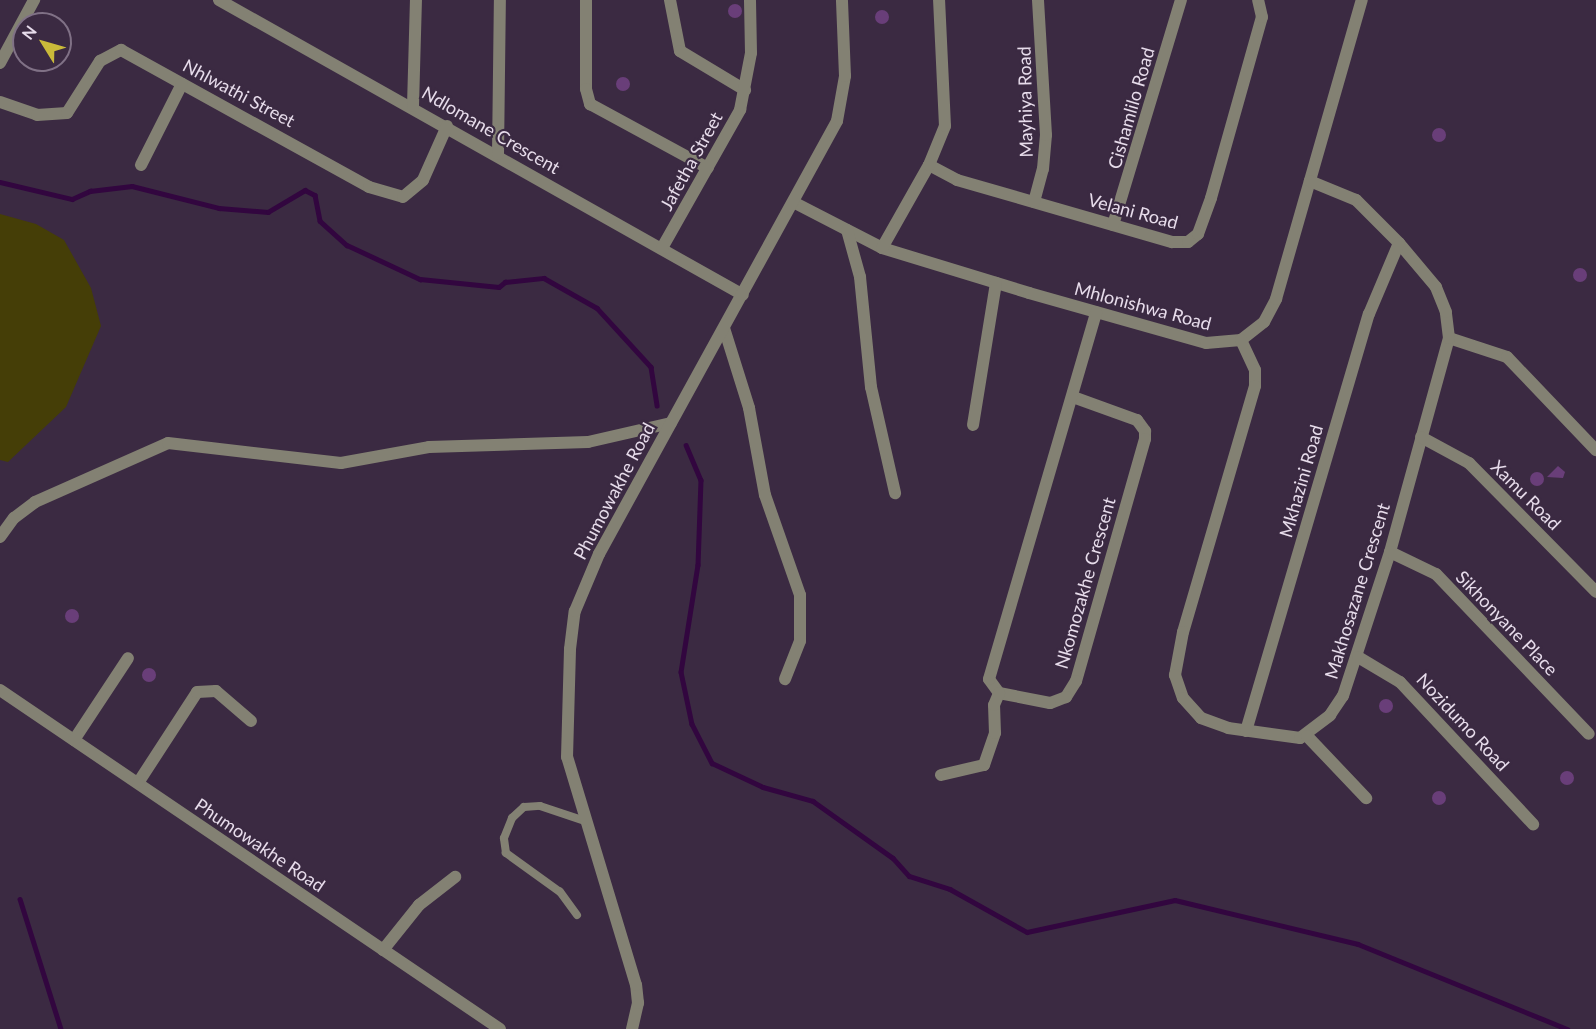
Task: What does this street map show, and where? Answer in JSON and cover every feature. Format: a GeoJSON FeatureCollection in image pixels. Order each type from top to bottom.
{"type":"FeatureCollection","features":[{"type":"Feature","properties":{"kind":"street"},"geometry":{"type":"LineString","coordinates":[[0,63],[34,0]]}},
{"type":"Feature","properties":{"kind":"street","name":"Ndlomane Crescent"},"geometry":{"type":"LineString","coordinates":[[219,0],[498,154],[743,295]]}},
{"type":"Feature","properties":{"kind":"street"},"geometry":{"type":"LineString","coordinates":[[412,106],[416,0]]}},
{"type":"Feature","properties":{"kind":"street"},"geometry":{"type":"LineString","coordinates":[[498,154],[500,0]]}},
{"type":"Feature","properties":{"kind":"street"},"geometry":{"type":"LineString","coordinates":[[586,0],[586,89],[590,104],[708,168]]}},
{"type":"Feature","properties":{"kind":"street"},"geometry":{"type":"LineString","coordinates":[[670,0],[680,51],[746,90]]}},
{"type":"Feature","properties":{"kind":"street","name":"Jafetha Street"},"geometry":{"type":"LineString","coordinates":[[662,248],[740,110],[746,90],[750,53],[750,0]]}},
{"type":"Feature","properties":{"kind":"street","name":"Phumowakhe Road"},"geometry":{"type":"LineString","coordinates":[[632,1029],[639,1003],[636,985],[572,783],[566,731],[575,611],[599,554],[795,203],[841,111],[845,76],[842,0]]}},
{"type":"Feature","properties":{"kind":"street"},"geometry":{"type":"LineString","coordinates":[[882,248],[929,165],[941,139],[946,115],[939,0]]}},
{"type":"Feature","properties":{"kind":"street","name":"Mayhiya Road"},"geometry":{"type":"LineString","coordinates":[[1034,202],[1043,169],[1046,135],[1038,0]]}},
{"type":"Feature","properties":{"kind":"street","name":"Cishamlilo Road"},"geometry":{"type":"LineString","coordinates":[[1113,225],[1181,0]]}},
{"type":"Feature","properties":{"kind":"street","name":"Velani Road"},"geometry":{"type":"LineString","coordinates":[[929,165],[957,180],[1172,242],[1188,242],[1198,234],[1262,17],[1258,0]]}},
{"type":"Feature","properties":{"kind":"street"},"geometry":{"type":"LineString","coordinates":[[1362,0],[1271,313],[1254,332],[1241,340],[1255,370],[1255,386],[1183,632],[1175,675],[1190,710],[1213,724],[1289,739],[1307,736],[1366,798]]}},
{"type":"Feature","properties":{"kind":"street","name":"Nhlwathi Street"},"geometry":{"type":"LineString","coordinates":[[0,102],[37,115],[67,113],[100,61],[121,50],[369,187],[403,197],[417,188],[447,126]]}},
{"type":"Feature","properties":{"kind":"street"},"geometry":{"type":"LineString","coordinates":[[141,165],[182,84]]}},
{"type":"Feature","properties":{"kind":"street","name":"Makhosazane Crescent"},"geometry":{"type":"LineString","coordinates":[[1307,736],[1330,715],[1343,696],[1358,657],[1390,552],[1449,338],[1446,312],[1436,287],[1399,243],[1356,200],[1310,182]]}},
{"type":"Feature","properties":{"kind":"street","name":"Mhlonishwa Road"},"geometry":{"type":"LineString","coordinates":[[795,203],[882,248],[1206,343],[1241,340]]}},
{"type":"Feature","properties":{"kind":"street"},"geometry":{"type":"LineString","coordinates":[[847,230],[860,277],[871,387],[895,493]]}},
{"type":"Feature","properties":{"kind":"street","name":"Mkhazini Road"},"geometry":{"type":"LineString","coordinates":[[1246,731],[1369,314],[1399,243]]}},
{"type":"Feature","properties":{"kind":"street"},"geometry":{"type":"LineString","coordinates":[[973,424],[996,283]]}},
{"type":"Feature","properties":{"kind":"street"},"geometry":{"type":"LineString","coordinates":[[941,775],[984,765],[995,733],[994,705],[999,693],[990,685],[990,672],[1073,397],[1096,312]]}},
{"type":"Feature","properties":{"kind":"street"},"geometry":{"type":"LineString","coordinates":[[724,328],[749,408],[765,495],[800,595],[800,641],[785,679]]}},
{"type":"Feature","properties":{"kind":"street"},"geometry":{"type":"LineString","coordinates":[[1449,338],[1507,357],[1596,450]]}},
{"type":"Feature","properties":{"kind":"street","name":"Nkomozakhe Crescent"},"geometry":{"type":"LineString","coordinates":[[999,693],[1058,703],[1071,690],[1145,439],[1145,431],[1137,420],[1073,397]]}},
{"type":"Feature","properties":{"kind":"street"},"geometry":{"type":"LineString","coordinates":[[0,537],[14,518],[35,502],[168,443],[340,464],[429,447],[588,442],[671,423]]}},
{"type":"Feature","properties":{"kind":"street","name":"Xamu Road"},"geometry":{"type":"LineString","coordinates":[[1421,437],[1469,463],[1596,591]]}},
{"type":"Feature","properties":{"kind":"street","name":"Sikhonyane Place"},"geometry":{"type":"LineString","coordinates":[[1390,552],[1436,574],[1589,734]]}},
{"type":"Feature","properties":{"kind":"street","name":"Nozidumo Road"},"geometry":{"type":"LineString","coordinates":[[1358,657],[1400,682],[1533,824]]}},
{"type":"Feature","properties":{"kind":"street"},"geometry":{"type":"LineString","coordinates":[[74,740],[128,658]]}},
{"type":"Feature","properties":{"kind":"street","name":"Phumowakhe Road"},"geometry":{"type":"LineString","coordinates":[[0,690],[500,1029]]}},
{"type":"Feature","properties":{"kind":"street"},"geometry":{"type":"LineString","coordinates":[[138,783],[197,692],[216,691],[251,721]]}},
{"type":"Feature","properties":{"kind":"street"},"geometry":{"type":"LineString","coordinates":[[383,950],[419,905],[455,877]]}},
{"type":"Feature","properties":{"kind":"lane"},"geometry":{"type":"LineString","coordinates":[[577,915],[560,892],[506,854],[504,838],[512,818],[524,807],[540,806],[585,821]]}},
{"type":"Feature","properties":{"kind":"shaded area"},"geometry":{"type":"Polygon","coordinates":[[[0,214],[36,224],[64,240],[91,288],[101,326],[66,407],[8,462],[0,460],[0,214]]]}},
{"type":"Feature","properties":{"kind":"building"},"geometry":{"type":"Polygon","coordinates":[[[735,4],[740,6],[742,11],[740,16],[735,18],[730,16],[728,11],[730,6],[735,4]]]}},
{"type":"Feature","properties":{"kind":"building"},"geometry":{"type":"Polygon","coordinates":[[[882,10],[887,12],[889,17],[887,22],[882,24],[877,22],[875,17],[877,12],[882,10]]]}},
{"type":"Feature","properties":{"kind":"building"},"geometry":{"type":"Polygon","coordinates":[[[623,77],[628,79],[630,84],[628,89],[623,91],[618,89],[616,84],[618,79],[623,77]]]}},
{"type":"Feature","properties":{"kind":"building"},"geometry":{"type":"Polygon","coordinates":[[[1439,128],[1444,130],[1446,135],[1444,140],[1439,142],[1434,140],[1432,135],[1434,130],[1439,128]]]}},
{"type":"Feature","properties":{"kind":"building"},"geometry":{"type":"Polygon","coordinates":[[[1580,268],[1585,270],[1587,275],[1585,280],[1580,282],[1575,280],[1573,275],[1575,270],[1580,268]]]}},
{"type":"Feature","properties":{"kind":"building"},"geometry":{"type":"Polygon","coordinates":[[[1558,466],[1565,472],[1563,478],[1547,477],[1558,466]]]}},
{"type":"Feature","properties":{"kind":"building"},"geometry":{"type":"Polygon","coordinates":[[[1534,472],[1540,472],[1544,479],[1540,486],[1534,486],[1530,482],[1530,476],[1534,472]]]}},
{"type":"Feature","properties":{"kind":"building"},"geometry":{"type":"Polygon","coordinates":[[[69,609],[75,609],[79,616],[75,623],[69,623],[65,619],[65,613],[69,609]]]}},
{"type":"Feature","properties":{"kind":"building"},"geometry":{"type":"Polygon","coordinates":[[[149,668],[154,670],[156,675],[154,680],[149,682],[144,680],[142,675],[144,670],[149,668]]]}},
{"type":"Feature","properties":{"kind":"building"},"geometry":{"type":"Polygon","coordinates":[[[1386,699],[1391,701],[1393,706],[1391,711],[1386,713],[1381,711],[1379,706],[1381,701],[1386,699]]]}},
{"type":"Feature","properties":{"kind":"building"},"geometry":{"type":"Polygon","coordinates":[[[1567,771],[1572,773],[1574,778],[1572,783],[1567,785],[1562,783],[1560,778],[1562,773],[1567,771]]]}},
{"type":"Feature","properties":{"kind":"building"},"geometry":{"type":"Polygon","coordinates":[[[1439,791],[1444,793],[1446,798],[1444,803],[1439,805],[1434,803],[1432,798],[1434,793],[1439,791]]]}},
{"type":"Feature","properties":{"kind":"waterway"},"geometry":{"type":"LineString","coordinates":[[0,182],[72,199],[90,191],[132,186],[219,208],[268,212],[305,190],[315,195],[320,221],[347,245],[420,279],[499,287],[505,282],[544,278],[597,308],[651,367],[657,406]]}},
{"type":"Feature","properties":{"kind":"waterway"},"geometry":{"type":"LineString","coordinates":[[686,445],[701,480],[698,565],[681,672],[692,724],[712,763],[763,787],[813,801],[893,858],[909,876],[950,889],[1027,932],[1175,900],[1358,944],[1567,1029]]}},
{"type":"Feature","properties":{"kind":"waterway"},"geometry":{"type":"LineString","coordinates":[[20,899],[61,1029]]}}]}
